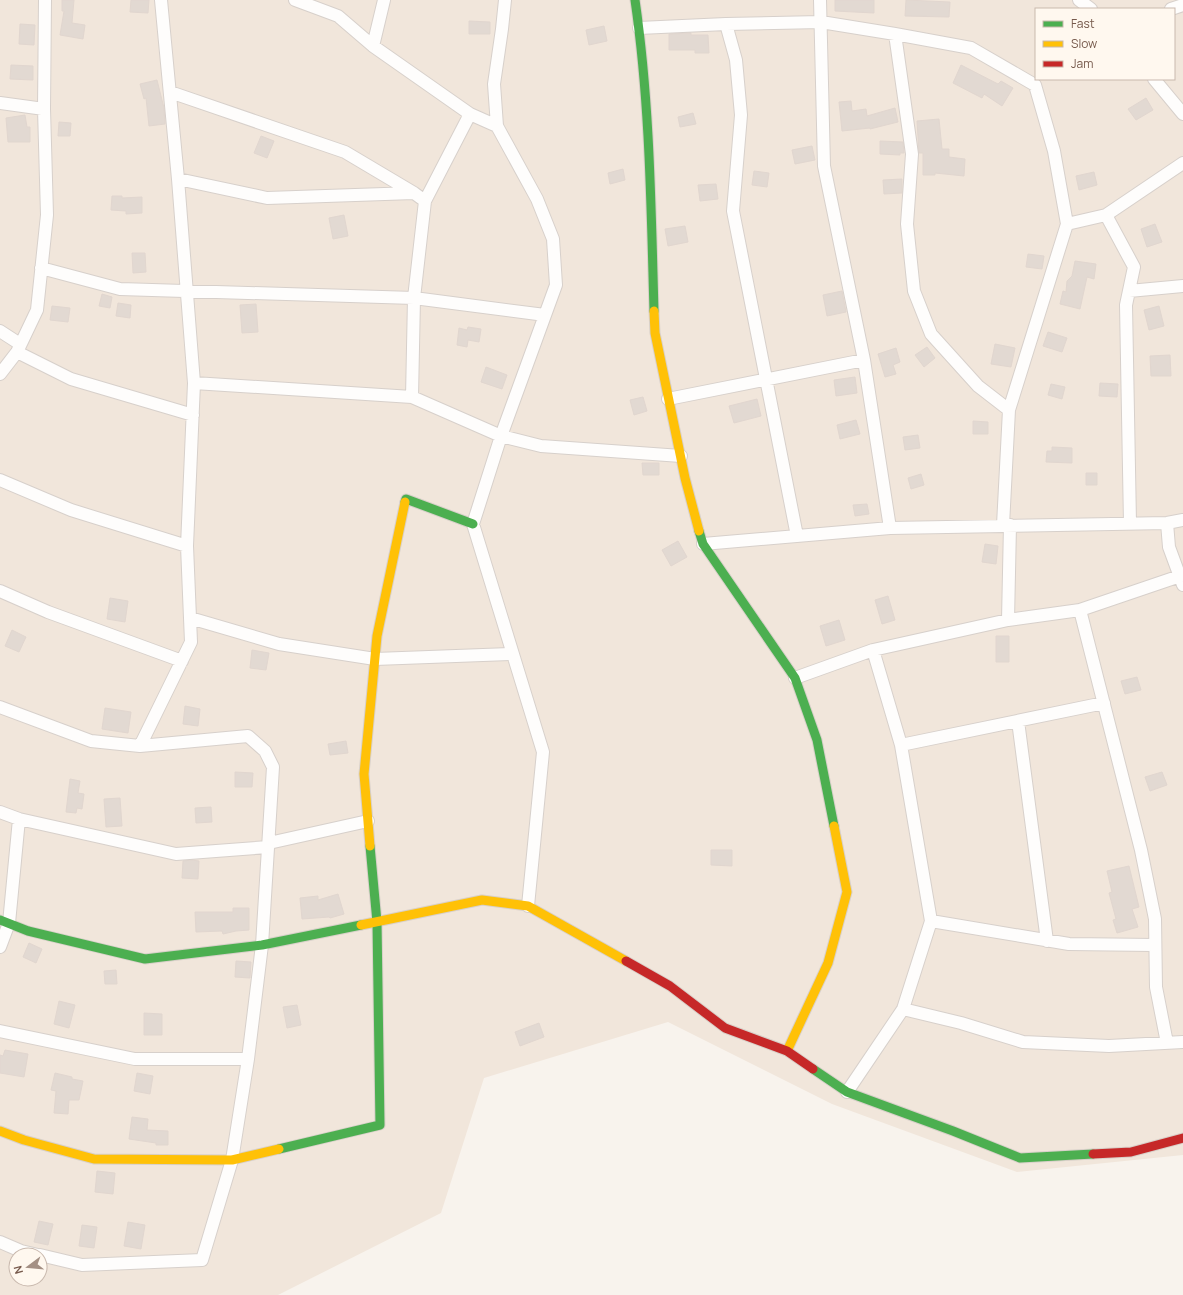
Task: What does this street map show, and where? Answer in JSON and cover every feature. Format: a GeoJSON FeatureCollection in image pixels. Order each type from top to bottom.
{"type":"FeatureCollection","features":[{"type":"Feature","properties":{"kind":"street"},"geometry":{"type":"LineString","coordinates":[[0,374],[19,348],[37,310],[47,215],[44,109],[45,0]]}},
{"type":"Feature","properties":{"kind":"street"},"geometry":{"type":"LineString","coordinates":[[140,746],[191,642],[187,546],[194,383],[178,179],[161,0]]}},
{"type":"Feature","properties":{"kind":"street"},"geometry":{"type":"LineString","coordinates":[[295,0],[338,16],[373,46],[470,114],[497,126]]}},
{"type":"Feature","properties":{"kind":"street"},"geometry":{"type":"LineString","coordinates":[[373,46],[384,0]]}},
{"type":"Feature","properties":{"kind":"street"},"geometry":{"type":"LineString","coordinates":[[505,0],[494,84],[497,126],[538,199],[553,239],[556,285],[501,436],[473,524],[543,752],[528,906]]}},
{"type":"Feature","properties":{"kind":"street"},"geometry":{"type":"LineString","coordinates":[[635,0],[639,28],[650,169],[654,333],[681,456],[703,544],[795,678],[817,740],[847,892],[828,963],[786,1051]]}},
{"type":"Feature","properties":{"kind":"street"},"geometry":{"type":"LineString","coordinates":[[820,0],[824,166],[864,360],[890,528]]}},
{"type":"Feature","properties":{"kind":"street"},"geometry":{"type":"LineString","coordinates":[[1079,0],[1090,8]]}},
{"type":"Feature","properties":{"kind":"street"},"geometry":{"type":"LineString","coordinates":[[639,28],[821,22],[971,48],[1039,82],[1068,224],[1009,410],[1006,525],[1008,620]]}},
{"type":"Feature","properties":{"kind":"street"},"geometry":{"type":"LineString","coordinates":[[726,24],[736,60],[741,115],[733,211],[797,536]]}},
{"type":"Feature","properties":{"kind":"street"},"geometry":{"type":"LineString","coordinates":[[895,34],[912,154],[907,224],[914,291],[931,334],[978,386],[1009,410]]}},
{"type":"Feature","properties":{"kind":"street"},"geometry":{"type":"LineString","coordinates":[[1155,80],[1183,114]]}},
{"type":"Feature","properties":{"kind":"street"},"geometry":{"type":"LineString","coordinates":[[170,92],[344,152],[425,201]]}},
{"type":"Feature","properties":{"kind":"street"},"geometry":{"type":"LineString","coordinates":[[0,103],[44,109]]}},
{"type":"Feature","properties":{"kind":"street"},"geometry":{"type":"LineString","coordinates":[[412,397],[414,298],[425,201],[470,114]]}},
{"type":"Feature","properties":{"kind":"street"},"geometry":{"type":"LineString","coordinates":[[1068,224],[1106,215],[1183,163]]}},
{"type":"Feature","properties":{"kind":"street"},"geometry":{"type":"LineString","coordinates":[[178,179],[267,198],[414,193]]}},
{"type":"Feature","properties":{"kind":"street"},"geometry":{"type":"LineString","coordinates":[[1106,215],[1134,267],[1126,305],[1130,523]]}},
{"type":"Feature","properties":{"kind":"street"},"geometry":{"type":"LineString","coordinates":[[41,268],[120,289],[414,298],[545,315]]}},
{"type":"Feature","properties":{"kind":"street"},"geometry":{"type":"LineString","coordinates":[[1129,291],[1183,286]]}},
{"type":"Feature","properties":{"kind":"street"},"geometry":{"type":"LineString","coordinates":[[0,331],[19,348],[71,379],[193,415]]}},
{"type":"Feature","properties":{"kind":"street"},"geometry":{"type":"LineString","coordinates":[[668,399],[864,360]]}},
{"type":"Feature","properties":{"kind":"street"},"geometry":{"type":"LineString","coordinates":[[194,383],[412,397],[501,436],[541,446],[681,456]]}},
{"type":"Feature","properties":{"kind":"street"},"geometry":{"type":"LineString","coordinates":[[0,480],[72,510],[187,546]]}},
{"type":"Feature","properties":{"kind":"street"},"geometry":{"type":"LineString","coordinates":[[0,1131],[24,1140],[94,1159],[232,1160],[380,1125],[377,922],[364,774],[377,636],[406,499],[473,524]]}},
{"type":"Feature","properties":{"kind":"street"},"geometry":{"type":"LineString","coordinates":[[703,544],[890,528],[1167,523],[1183,520]]}},
{"type":"Feature","properties":{"kind":"street"},"geometry":{"type":"LineString","coordinates":[[795,678],[873,650],[1008,620],[1080,610],[1181,580],[1169,547],[1167,523]]}},
{"type":"Feature","properties":{"kind":"street"},"geometry":{"type":"LineString","coordinates":[[0,591],[48,612],[182,661]]}},
{"type":"Feature","properties":{"kind":"street"},"geometry":{"type":"LineString","coordinates":[[1080,610],[1142,858],[1155,919],[1154,945],[1156,987],[1167,1043]]}},
{"type":"Feature","properties":{"kind":"street"},"geometry":{"type":"LineString","coordinates":[[190,618],[279,644],[375,659],[512,654]]}},
{"type":"Feature","properties":{"kind":"street"},"geometry":{"type":"LineString","coordinates":[[848,1092],[903,1010],[930,921],[901,745],[873,650]]}},
{"type":"Feature","properties":{"kind":"street"},"geometry":{"type":"LineString","coordinates":[[901,745],[1104,703]]}},
{"type":"Feature","properties":{"kind":"street"},"geometry":{"type":"LineString","coordinates":[[0,707],[91,741],[140,746],[248,736],[265,751],[273,767],[262,945],[248,1058],[232,1160],[202,1260],[82,1265],[48,1257]]}},
{"type":"Feature","properties":{"kind":"street"},"geometry":{"type":"LineString","coordinates":[[1018,721],[1047,940]]}},
{"type":"Feature","properties":{"kind":"street"},"geometry":{"type":"LineString","coordinates":[[0,812],[19,819],[176,854],[268,845],[368,821]]}},
{"type":"Feature","properties":{"kind":"street"},"geometry":{"type":"LineString","coordinates":[[0,947],[19,819]]}},
{"type":"Feature","properties":{"kind":"street"},"geometry":{"type":"LineString","coordinates":[[4,922],[28,931],[145,959],[262,945],[482,900],[528,906],[670,986],[725,1028],[786,1051],[848,1092],[953,1131],[1020,1158],[1131,1152],[1183,1138]]}},
{"type":"Feature","properties":{"kind":"street"},"geometry":{"type":"LineString","coordinates":[[930,921],[1068,944],[1154,945]]}},
{"type":"Feature","properties":{"kind":"street"},"geometry":{"type":"LineString","coordinates":[[903,1010],[961,1023],[1023,1042],[1109,1046],[1183,1042]]}},
{"type":"Feature","properties":{"kind":"street"},"geometry":{"type":"LineString","coordinates":[[0,1031],[135,1059],[248,1058]]}},
{"type":"Feature","properties":{"kind":"street"},"geometry":{"type":"LineString","coordinates":[[0,1242],[12,1247]]}},
{"type":"Feature","properties":{"kind":"shaded area"},"geometry":{"type":"Polygon","coordinates":[[[0,0],[1183,0],[1183,1155],[1017,1172],[832,1104],[668,1022],[484,1078],[441,1213],[278,1295],[0,1295],[0,0]]]}},
{"type":"Feature","properties":{"kind":"building"},"geometry":{"type":"Polygon","coordinates":[[[62,0],[74,0],[72,23],[85,25],[83,39],[60,35],[64,11],[62,11],[62,0]]]}},
{"type":"Feature","properties":{"kind":"building"},"geometry":{"type":"Polygon","coordinates":[[[131,0],[149,0],[148,13],[130,12],[131,0]]]}},
{"type":"Feature","properties":{"kind":"building"},"geometry":{"type":"Polygon","coordinates":[[[835,0],[874,0],[874,13],[835,11],[835,0]]]}},
{"type":"Feature","properties":{"kind":"building"},"geometry":{"type":"Polygon","coordinates":[[[906,0],[950,2],[949,17],[905,16],[906,0]]]}},
{"type":"Feature","properties":{"kind":"building"},"geometry":{"type":"Polygon","coordinates":[[[469,21],[490,22],[490,34],[469,34],[469,21]]]}},
{"type":"Feature","properties":{"kind":"building"},"geometry":{"type":"Polygon","coordinates":[[[20,24],[35,25],[34,45],[19,44],[20,24]]]}},
{"type":"Feature","properties":{"kind":"building"},"geometry":{"type":"Polygon","coordinates":[[[604,26],[607,41],[589,45],[586,30],[604,26]]]}},
{"type":"Feature","properties":{"kind":"building"},"geometry":{"type":"Polygon","coordinates":[[[691,33],[691,35],[708,35],[709,53],[695,53],[695,50],[669,50],[669,34],[691,33]]]}},
{"type":"Feature","properties":{"kind":"building"},"geometry":{"type":"Polygon","coordinates":[[[11,65],[33,66],[33,80],[10,79],[11,65]]]}},
{"type":"Feature","properties":{"kind":"building"},"geometry":{"type":"Polygon","coordinates":[[[961,65],[998,84],[1001,81],[1013,88],[1002,106],[984,94],[982,98],[953,83],[961,65]]]}},
{"type":"Feature","properties":{"kind":"building"},"geometry":{"type":"Polygon","coordinates":[[[157,80],[164,108],[165,124],[149,126],[146,98],[144,99],[140,84],[157,80]]]}},
{"type":"Feature","properties":{"kind":"building"},"geometry":{"type":"Polygon","coordinates":[[[1146,98],[1153,110],[1136,120],[1128,109],[1146,98]]]}},
{"type":"Feature","properties":{"kind":"building"},"geometry":{"type":"Polygon","coordinates":[[[851,101],[852,111],[866,109],[867,116],[895,108],[898,122],[870,129],[842,131],[839,102],[851,101]]]}},
{"type":"Feature","properties":{"kind":"building"},"geometry":{"type":"Polygon","coordinates":[[[693,113],[696,124],[680,127],[678,117],[693,113]]]}},
{"type":"Feature","properties":{"kind":"building"},"geometry":{"type":"Polygon","coordinates":[[[25,115],[27,127],[30,127],[30,142],[8,142],[6,118],[25,115]]]}},
{"type":"Feature","properties":{"kind":"building"},"geometry":{"type":"Polygon","coordinates":[[[939,119],[942,149],[949,149],[949,157],[965,159],[964,176],[935,173],[935,175],[923,175],[923,153],[919,153],[917,121],[939,119]]]}},
{"type":"Feature","properties":{"kind":"building"},"geometry":{"type":"Polygon","coordinates":[[[59,122],[71,123],[70,136],[58,136],[59,122]]]}},
{"type":"Feature","properties":{"kind":"building"},"geometry":{"type":"Polygon","coordinates":[[[261,136],[274,141],[267,158],[254,153],[261,136]]]}},
{"type":"Feature","properties":{"kind":"building"},"geometry":{"type":"Polygon","coordinates":[[[880,141],[903,142],[904,153],[900,153],[900,155],[880,154],[880,141]]]}},
{"type":"Feature","properties":{"kind":"building"},"geometry":{"type":"Polygon","coordinates":[[[812,146],[815,160],[795,164],[792,150],[812,146]]]}},
{"type":"Feature","properties":{"kind":"building"},"geometry":{"type":"Polygon","coordinates":[[[623,169],[625,180],[610,184],[608,173],[623,169]]]}},
{"type":"Feature","properties":{"kind":"building"},"geometry":{"type":"Polygon","coordinates":[[[754,171],[769,173],[767,187],[752,185],[754,171]]]}},
{"type":"Feature","properties":{"kind":"building"},"geometry":{"type":"Polygon","coordinates":[[[1094,172],[1097,185],[1079,190],[1076,176],[1094,172]]]}},
{"type":"Feature","properties":{"kind":"building"},"geometry":{"type":"Polygon","coordinates":[[[902,179],[902,193],[884,194],[883,180],[902,179]]]}},
{"type":"Feature","properties":{"kind":"building"},"geometry":{"type":"Polygon","coordinates":[[[716,184],[718,199],[700,201],[698,185],[716,184]]]}},
{"type":"Feature","properties":{"kind":"building"},"geometry":{"type":"Polygon","coordinates":[[[112,196],[122,196],[122,198],[142,197],[142,213],[126,214],[126,211],[111,210],[112,196]]]}},
{"type":"Feature","properties":{"kind":"building"},"geometry":{"type":"Polygon","coordinates":[[[344,215],[348,236],[333,239],[329,218],[344,215]]]}},
{"type":"Feature","properties":{"kind":"building"},"geometry":{"type":"Polygon","coordinates":[[[1155,224],[1162,242],[1147,247],[1141,229],[1155,224]]]}},
{"type":"Feature","properties":{"kind":"building"},"geometry":{"type":"Polygon","coordinates":[[[685,226],[688,242],[668,246],[665,229],[685,226]]]}},
{"type":"Feature","properties":{"kind":"building"},"geometry":{"type":"Polygon","coordinates":[[[132,253],[145,253],[146,272],[133,273],[132,253]]]}},
{"type":"Feature","properties":{"kind":"building"},"geometry":{"type":"Polygon","coordinates":[[[1028,254],[1044,256],[1042,269],[1026,267],[1028,254]]]}},
{"type":"Feature","properties":{"kind":"building"},"geometry":{"type":"Polygon","coordinates":[[[1075,261],[1096,264],[1094,279],[1087,277],[1080,309],[1060,304],[1063,291],[1066,292],[1067,281],[1072,276],[1075,261]]]}},
{"type":"Feature","properties":{"kind":"building"},"geometry":{"type":"Polygon","coordinates":[[[842,291],[846,312],[827,316],[823,295],[842,291]]]}},
{"type":"Feature","properties":{"kind":"building"},"geometry":{"type":"Polygon","coordinates":[[[102,294],[112,297],[110,308],[99,306],[102,294]]]}},
{"type":"Feature","properties":{"kind":"building"},"geometry":{"type":"Polygon","coordinates":[[[118,303],[131,305],[130,318],[116,316],[118,303]]]}},
{"type":"Feature","properties":{"kind":"building"},"geometry":{"type":"Polygon","coordinates":[[[256,304],[258,332],[242,333],[240,305],[256,304]]]}},
{"type":"Feature","properties":{"kind":"building"},"geometry":{"type":"Polygon","coordinates":[[[52,306],[70,308],[68,322],[50,320],[52,306]]]}},
{"type":"Feature","properties":{"kind":"building"},"geometry":{"type":"Polygon","coordinates":[[[1159,306],[1164,326],[1149,330],[1144,310],[1159,306]]]}},
{"type":"Feature","properties":{"kind":"building"},"geometry":{"type":"Polygon","coordinates":[[[468,327],[481,329],[479,342],[468,340],[467,347],[457,345],[459,328],[467,330],[468,327]]]}},
{"type":"Feature","properties":{"kind":"building"},"geometry":{"type":"Polygon","coordinates":[[[1048,332],[1067,338],[1062,352],[1043,346],[1048,332]]]}},
{"type":"Feature","properties":{"kind":"building"},"geometry":{"type":"Polygon","coordinates":[[[995,344],[1015,348],[1011,367],[991,364],[995,344]]]}},
{"type":"Feature","properties":{"kind":"building"},"geometry":{"type":"Polygon","coordinates":[[[927,347],[935,358],[924,367],[915,355],[927,347]]]}},
{"type":"Feature","properties":{"kind":"building"},"geometry":{"type":"Polygon","coordinates":[[[896,348],[900,362],[893,365],[896,374],[885,377],[878,354],[896,348]]]}},
{"type":"Feature","properties":{"kind":"building"},"geometry":{"type":"Polygon","coordinates":[[[1170,355],[1171,376],[1151,376],[1150,356],[1170,355]]]}},
{"type":"Feature","properties":{"kind":"building"},"geometry":{"type":"Polygon","coordinates":[[[486,367],[507,375],[502,389],[481,382],[486,367]]]}},
{"type":"Feature","properties":{"kind":"building"},"geometry":{"type":"Polygon","coordinates":[[[855,377],[857,393],[836,396],[834,380],[855,377]]]}},
{"type":"Feature","properties":{"kind":"building"},"geometry":{"type":"Polygon","coordinates":[[[1100,383],[1118,384],[1117,397],[1099,396],[1100,383]]]}},
{"type":"Feature","properties":{"kind":"building"},"geometry":{"type":"Polygon","coordinates":[[[1051,384],[1065,387],[1062,399],[1048,395],[1051,384]]]}},
{"type":"Feature","properties":{"kind":"building"},"geometry":{"type":"Polygon","coordinates":[[[643,397],[647,411],[634,415],[630,400],[643,397]]]}},
{"type":"Feature","properties":{"kind":"building"},"geometry":{"type":"Polygon","coordinates":[[[757,399],[761,416],[734,423],[729,406],[757,399]]]}},
{"type":"Feature","properties":{"kind":"building"},"geometry":{"type":"Polygon","coordinates":[[[856,420],[860,434],[840,439],[837,425],[856,420]]]}},
{"type":"Feature","properties":{"kind":"building"},"geometry":{"type":"Polygon","coordinates":[[[973,421],[988,422],[988,434],[973,434],[973,421]]]}},
{"type":"Feature","properties":{"kind":"building"},"geometry":{"type":"Polygon","coordinates":[[[918,435],[920,448],[905,450],[903,437],[918,435]]]}},
{"type":"Feature","properties":{"kind":"building"},"geometry":{"type":"Polygon","coordinates":[[[1052,447],[1072,448],[1072,463],[1046,462],[1047,451],[1052,451],[1052,447]]]}},
{"type":"Feature","properties":{"kind":"building"},"geometry":{"type":"Polygon","coordinates":[[[642,463],[659,463],[659,475],[643,475],[642,463]]]}},
{"type":"Feature","properties":{"kind":"building"},"geometry":{"type":"Polygon","coordinates":[[[1086,473],[1097,473],[1097,485],[1086,485],[1086,473]]]}},
{"type":"Feature","properties":{"kind":"building"},"geometry":{"type":"Polygon","coordinates":[[[921,474],[924,485],[911,489],[908,478],[921,474]]]}},
{"type":"Feature","properties":{"kind":"building"},"geometry":{"type":"Polygon","coordinates":[[[867,504],[869,514],[855,516],[853,505],[867,504]]]}},
{"type":"Feature","properties":{"kind":"building"},"geometry":{"type":"Polygon","coordinates":[[[678,541],[687,557],[671,566],[662,550],[678,541]]]}},
{"type":"Feature","properties":{"kind":"building"},"geometry":{"type":"Polygon","coordinates":[[[985,544],[998,546],[996,564],[982,562],[985,544]]]}},
{"type":"Feature","properties":{"kind":"building"},"geometry":{"type":"Polygon","coordinates":[[[888,596],[895,620],[882,624],[875,600],[888,596]]]}},
{"type":"Feature","properties":{"kind":"building"},"geometry":{"type":"Polygon","coordinates":[[[110,598],[128,601],[125,622],[107,619],[110,598]]]}},
{"type":"Feature","properties":{"kind":"building"},"geometry":{"type":"Polygon","coordinates":[[[839,620],[845,640],[826,646],[820,626],[839,620]]]}},
{"type":"Feature","properties":{"kind":"building"},"geometry":{"type":"Polygon","coordinates":[[[12,630],[26,637],[19,652],[5,646],[12,630]]]}},
{"type":"Feature","properties":{"kind":"building"},"geometry":{"type":"Polygon","coordinates":[[[996,636],[1009,636],[1009,662],[996,662],[996,636]]]}},
{"type":"Feature","properties":{"kind":"building"},"geometry":{"type":"Polygon","coordinates":[[[252,650],[269,653],[266,670],[250,668],[252,650]]]}},
{"type":"Feature","properties":{"kind":"building"},"geometry":{"type":"Polygon","coordinates":[[[1137,677],[1141,690],[1125,694],[1121,681],[1137,677]]]}},
{"type":"Feature","properties":{"kind":"building"},"geometry":{"type":"Polygon","coordinates":[[[185,706],[200,709],[198,726],[183,724],[185,706]]]}},
{"type":"Feature","properties":{"kind":"building"},"geometry":{"type":"Polygon","coordinates":[[[105,708],[131,712],[128,733],[102,729],[105,708]]]}},
{"type":"Feature","properties":{"kind":"building"},"geometry":{"type":"Polygon","coordinates":[[[346,741],[348,753],[330,755],[328,744],[346,741]]]}},
{"type":"Feature","properties":{"kind":"building"},"geometry":{"type":"Polygon","coordinates":[[[235,772],[253,773],[252,787],[235,787],[235,772]]]}},
{"type":"Feature","properties":{"kind":"building"},"geometry":{"type":"Polygon","coordinates":[[[1162,772],[1167,785],[1150,791],[1145,777],[1162,772]]]}},
{"type":"Feature","properties":{"kind":"building"},"geometry":{"type":"Polygon","coordinates":[[[70,779],[80,781],[78,793],[84,794],[82,809],[77,808],[76,813],[66,812],[70,779]]]}},
{"type":"Feature","properties":{"kind":"building"},"geometry":{"type":"Polygon","coordinates":[[[120,798],[122,826],[106,827],[104,799],[120,798]]]}},
{"type":"Feature","properties":{"kind":"building"},"geometry":{"type":"Polygon","coordinates":[[[211,807],[212,822],[196,823],[195,808],[211,807]]]}},
{"type":"Feature","properties":{"kind":"building"},"geometry":{"type":"Polygon","coordinates":[[[711,850],[732,850],[732,866],[711,865],[711,850]]]}},
{"type":"Feature","properties":{"kind":"building"},"geometry":{"type":"Polygon","coordinates":[[[183,861],[199,861],[198,879],[182,878],[183,861]]]}},
{"type":"Feature","properties":{"kind":"building"},"geometry":{"type":"Polygon","coordinates":[[[1129,866],[1139,907],[1132,909],[1138,927],[1117,933],[1113,920],[1116,919],[1109,893],[1112,892],[1107,871],[1129,866]]]}},
{"type":"Feature","properties":{"kind":"building"},"geometry":{"type":"Polygon","coordinates":[[[338,894],[344,914],[330,918],[302,919],[300,898],[318,896],[318,900],[338,894]]]}},
{"type":"Feature","properties":{"kind":"building"},"geometry":{"type":"Polygon","coordinates":[[[233,908],[249,908],[249,930],[223,934],[222,931],[196,932],[195,912],[233,912],[233,908]]]}},
{"type":"Feature","properties":{"kind":"building"},"geometry":{"type":"Polygon","coordinates":[[[29,943],[42,949],[36,963],[23,957],[29,943]]]}},
{"type":"Feature","properties":{"kind":"building"},"geometry":{"type":"Polygon","coordinates":[[[236,961],[251,962],[250,978],[235,977],[236,961]]]}},
{"type":"Feature","properties":{"kind":"building"},"geometry":{"type":"Polygon","coordinates":[[[116,970],[117,984],[105,984],[104,971],[116,970]]]}},
{"type":"Feature","properties":{"kind":"building"},"geometry":{"type":"Polygon","coordinates":[[[59,1001],[75,1005],[69,1028],[54,1024],[59,1001]]]}},
{"type":"Feature","properties":{"kind":"building"},"geometry":{"type":"Polygon","coordinates":[[[297,1005],[301,1025],[287,1028],[283,1007],[297,1005]]]}},
{"type":"Feature","properties":{"kind":"building"},"geometry":{"type":"Polygon","coordinates":[[[144,1013],[162,1014],[162,1035],[144,1035],[144,1013]]]}},
{"type":"Feature","properties":{"kind":"building"},"geometry":{"type":"Polygon","coordinates":[[[539,1023],[544,1037],[520,1046],[515,1032],[539,1023]]]}},
{"type":"Feature","properties":{"kind":"building"},"geometry":{"type":"Polygon","coordinates":[[[5,1050],[28,1054],[24,1077],[0,1073],[0,1055],[3,1056],[5,1050]]]}},
{"type":"Feature","properties":{"kind":"building"},"geometry":{"type":"Polygon","coordinates":[[[55,1073],[83,1081],[79,1100],[69,1100],[68,1114],[54,1113],[56,1091],[51,1090],[55,1073]]]}},
{"type":"Feature","properties":{"kind":"building"},"geometry":{"type":"Polygon","coordinates":[[[137,1073],[153,1076],[150,1094],[134,1091],[137,1073]]]}},
{"type":"Feature","properties":{"kind":"building"},"geometry":{"type":"Polygon","coordinates":[[[132,1117],[148,1119],[147,1130],[168,1131],[168,1145],[156,1145],[156,1143],[129,1139],[132,1117]]]}},
{"type":"Feature","properties":{"kind":"building"},"geometry":{"type":"Polygon","coordinates":[[[97,1171],[115,1173],[113,1194],[95,1192],[97,1171]]]}},
{"type":"Feature","properties":{"kind":"building"},"geometry":{"type":"Polygon","coordinates":[[[39,1221],[53,1224],[48,1245],[34,1242],[39,1221]]]}},
{"type":"Feature","properties":{"kind":"building"},"geometry":{"type":"Polygon","coordinates":[[[128,1222],[145,1225],[141,1249],[124,1246],[128,1222]]]}},
{"type":"Feature","properties":{"kind":"building"},"geometry":{"type":"Polygon","coordinates":[[[82,1225],[97,1227],[94,1248],[79,1246],[82,1225]]]}},
{"type":"Feature","properties":{"kind":"traffic: fast"},"geometry":{"type":"LineString","coordinates":[[635,0],[647,116],[654,311]]}},
{"type":"Feature","properties":{"kind":"traffic: fast"},"geometry":{"type":"LineString","coordinates":[[405,502],[406,499],[473,524]]}},
{"type":"Feature","properties":{"kind":"traffic: fast"},"geometry":{"type":"LineString","coordinates":[[699,531],[703,544],[795,678],[817,740],[834,826]]}},
{"type":"Feature","properties":{"kind":"traffic: fast"},"geometry":{"type":"LineString","coordinates":[[279,1149],[380,1125],[377,922],[370,846]]}},
{"type":"Feature","properties":{"kind":"traffic: fast"},"geometry":{"type":"LineString","coordinates":[[0,920],[28,931],[145,959],[262,945],[361,925]]}},
{"type":"Feature","properties":{"kind":"traffic: fast"},"geometry":{"type":"LineString","coordinates":[[813,1069],[847,1092],[953,1131],[1020,1158],[1093,1154]]}},
{"type":"Feature","properties":{"kind":"traffic: slow"},"geometry":{"type":"LineString","coordinates":[[654,311],[655,333],[685,478],[699,531]]}},
{"type":"Feature","properties":{"kind":"traffic: slow"},"geometry":{"type":"LineString","coordinates":[[370,846],[364,774],[377,636],[405,502]]}},
{"type":"Feature","properties":{"kind":"traffic: slow"},"geometry":{"type":"LineString","coordinates":[[787,1051],[828,963],[847,892],[834,826]]}},
{"type":"Feature","properties":{"kind":"traffic: slow"},"geometry":{"type":"LineString","coordinates":[[361,925],[482,900],[528,906],[626,961]]}},
{"type":"Feature","properties":{"kind":"traffic: slow"},"geometry":{"type":"LineString","coordinates":[[0,1131],[24,1140],[94,1159],[232,1160],[279,1149]]}},
{"type":"Feature","properties":{"kind":"traffic: jam"},"geometry":{"type":"LineString","coordinates":[[626,961],[670,986],[725,1028],[787,1051],[813,1069]]}},
{"type":"Feature","properties":{"kind":"traffic: jam"},"geometry":{"type":"LineString","coordinates":[[1093,1154],[1131,1152],[1183,1138]]}}]}
